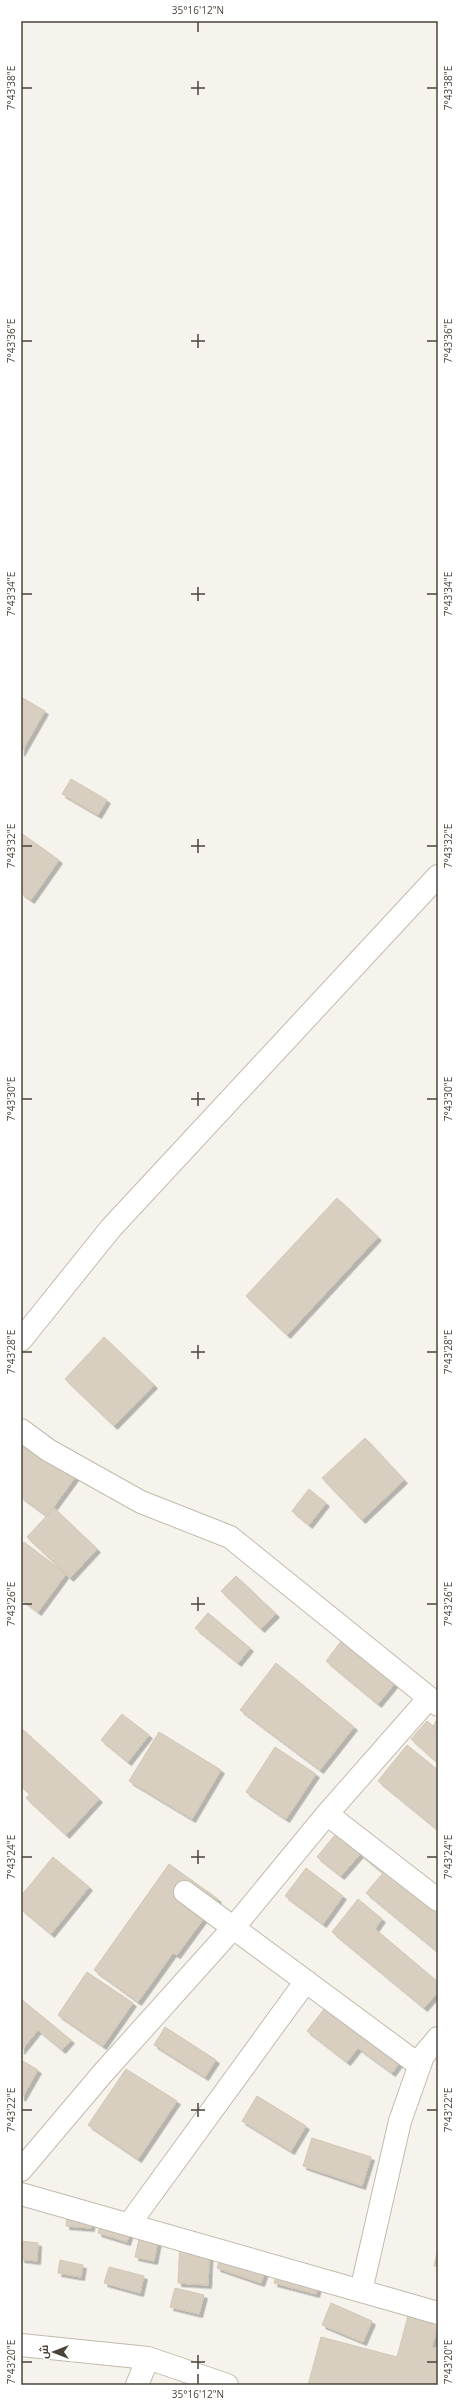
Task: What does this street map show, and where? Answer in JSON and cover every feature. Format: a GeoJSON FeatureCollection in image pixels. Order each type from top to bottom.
{"type":"FeatureCollection","features":[{"type":"Feature","properties":{"kind":"street"},"geometry":{"type":"LineString","coordinates":[[21,1340],[111,1228],[438,876]]}},
{"type":"Feature","properties":{"kind":"street"},"geometry":{"type":"LineString","coordinates":[[21,1430],[48,1450],[141,1502],[230,1536],[433,1701],[327,1814],[234,1927],[103,2073],[21,2170]]}},
{"type":"Feature","properties":{"kind":"street"},"geometry":{"type":"LineString","coordinates":[[327,1814],[438,1900]]}},
{"type":"Feature","properties":{"kind":"street"},"geometry":{"type":"LineString","coordinates":[[185,1892],[420,2066]]}},
{"type":"Feature","properties":{"kind":"street"},"geometry":{"type":"LineString","coordinates":[[130,2223],[306,1981]]}},
{"type":"Feature","properties":{"kind":"street"},"geometry":{"type":"LineString","coordinates":[[361,2291],[400,2121],[423,2056],[438,2038]]}},
{"type":"Feature","properties":{"kind":"street"},"geometry":{"type":"LineString","coordinates":[[21,2194],[130,2223],[438,2313]]}},
{"type":"Feature","properties":{"kind":"street"},"geometry":{"type":"LineString","coordinates":[[21,2345],[148,2358],[227,2385]]}},
{"type":"Feature","properties":{"kind":"street"},"geometry":{"type":"LineString","coordinates":[[137,2385],[148,2358]]}},
{"type":"Feature","properties":{"kind":"building"},"geometry":{"type":"Polygon","coordinates":[[[21,697],[45,711],[21,753],[21,697]]]}},
{"type":"Feature","properties":{"kind":"building"},"geometry":{"type":"Polygon","coordinates":[[[71,779],[107,800],[98,815],[62,794],[71,779]]]}},
{"type":"Feature","properties":{"kind":"building"},"geometry":{"type":"Polygon","coordinates":[[[21,833],[59,860],[31,900],[21,893],[21,833]]]}},
{"type":"Feature","properties":{"kind":"building"},"geometry":{"type":"Polygon","coordinates":[[[337,1198],[378,1237],[287,1335],[246,1296],[337,1198]]]}},
{"type":"Feature","properties":{"kind":"building"},"geometry":{"type":"Polygon","coordinates":[[[104,1337],[154,1385],[114,1426],[65,1379],[104,1337]]]}},
{"type":"Feature","properties":{"kind":"building"},"geometry":{"type":"Polygon","coordinates":[[[21,1429],[79,1472],[47,1516],[21,1497],[21,1429]]]}},
{"type":"Feature","properties":{"kind":"building"},"geometry":{"type":"Polygon","coordinates":[[[365,1438],[404,1480],[362,1520],[322,1478],[365,1438]]]}},
{"type":"Feature","properties":{"kind":"building"},"geometry":{"type":"Polygon","coordinates":[[[309,1489],[326,1503],[309,1525],[292,1511],[309,1489]]]}},
{"type":"Feature","properties":{"kind":"building"},"geometry":{"type":"Polygon","coordinates":[[[54,1508],[97,1549],[70,1578],[27,1537],[54,1508]]]}},
{"type":"Feature","properties":{"kind":"building"},"geometry":{"type":"Polygon","coordinates":[[[24,1542],[66,1574],[38,1612],[21,1599],[21,1546],[24,1542]]]}},
{"type":"Feature","properties":{"kind":"building"},"geometry":{"type":"Polygon","coordinates":[[[236,1576],[276,1614],[261,1629],[221,1591],[236,1576]]]}},
{"type":"Feature","properties":{"kind":"building"},"geometry":{"type":"Polygon","coordinates":[[[208,1613],[250,1648],[238,1663],[195,1628],[208,1613]]]}},
{"type":"Feature","properties":{"kind":"building"},"geometry":{"type":"Polygon","coordinates":[[[352,1627],[405,1671],[378,1704],[326,1661],[352,1627]]]}},
{"type":"Feature","properties":{"kind":"building"},"geometry":{"type":"Polygon","coordinates":[[[276,1663],[354,1727],[320,1770],[240,1710],[276,1663]]]}},
{"type":"Feature","properties":{"kind":"building"},"geometry":{"type":"Polygon","coordinates":[[[122,1714],[149,1735],[128,1762],[101,1740],[122,1714]]]}},
{"type":"Feature","properties":{"kind":"building"},"geometry":{"type":"Polygon","coordinates":[[[438,1717],[438,1730],[433,1727],[438,1717]]]}},
{"type":"Feature","properties":{"kind":"building"},"geometry":{"type":"Polygon","coordinates":[[[427,1721],[438,1730],[438,1763],[411,1739],[427,1721]]]}},
{"type":"Feature","properties":{"kind":"building"},"geometry":{"type":"Polygon","coordinates":[[[21,1728],[99,1799],[66,1835],[26,1798],[30,1794],[21,1786],[21,1728]]]}},
{"type":"Feature","properties":{"kind":"building"},"geometry":{"type":"Polygon","coordinates":[[[159,1732],[221,1770],[192,1819],[129,1781],[159,1732]]]}},
{"type":"Feature","properties":{"kind":"building"},"geometry":{"type":"Polygon","coordinates":[[[407,1745],[438,1770],[438,1830],[378,1781],[407,1745]]]}},
{"type":"Feature","properties":{"kind":"building"},"geometry":{"type":"Polygon","coordinates":[[[275,1747],[316,1774],[286,1819],[246,1792],[275,1747]]]}},
{"type":"Feature","properties":{"kind":"building"},"geometry":{"type":"Polygon","coordinates":[[[348,1819],[438,1892],[438,1952],[366,1893],[383,1873],[360,1854],[341,1876],[317,1857],[348,1819]]]}},
{"type":"Feature","properties":{"kind":"building"},"geometry":{"type":"Polygon","coordinates":[[[53,1857],[89,1887],[51,1934],[21,1909],[21,1896],[53,1857]]]}},
{"type":"Feature","properties":{"kind":"building"},"geometry":{"type":"Polygon","coordinates":[[[169,1864],[218,1899],[177,1955],[173,1953],[138,2002],[94,1970],[169,1864]]]}},
{"type":"Feature","properties":{"kind":"building"},"geometry":{"type":"Polygon","coordinates":[[[306,1868],[343,1896],[323,1924],[285,1896],[306,1868]]]}},
{"type":"Feature","properties":{"kind":"building"},"geometry":{"type":"Polygon","coordinates":[[[358,1899],[382,1919],[375,1929],[438,1982],[438,1992],[424,2008],[332,1932],[358,1899]]]}},
{"type":"Feature","properties":{"kind":"building"},"geometry":{"type":"Polygon","coordinates":[[[87,1972],[133,2003],[103,2046],[58,2015],[87,1972]]]}},
{"type":"Feature","properties":{"kind":"building"},"geometry":{"type":"Polygon","coordinates":[[[335,1995],[408,2051],[392,2073],[358,2048],[347,2062],[307,2031],[335,1995]]]}},
{"type":"Feature","properties":{"kind":"building"},"geometry":{"type":"Polygon","coordinates":[[[21,1999],[71,2040],[62,2050],[38,2030],[21,2051],[21,1999]]]}},
{"type":"Feature","properties":{"kind":"building"},"geometry":{"type":"Polygon","coordinates":[[[165,2027],[216,2060],[205,2077],[154,2045],[165,2027]]]}},
{"type":"Feature","properties":{"kind":"building"},"geometry":{"type":"Polygon","coordinates":[[[21,2060],[38,2070],[22,2098],[21,2097],[21,2060]]]}},
{"type":"Feature","properties":{"kind":"building"},"geometry":{"type":"Polygon","coordinates":[[[126,2069],[177,2101],[138,2159],[88,2125],[126,2069]]]}},
{"type":"Feature","properties":{"kind":"building"},"geometry":{"type":"Polygon","coordinates":[[[257,2096],[306,2126],[291,2151],[242,2121],[257,2096]]]}},
{"type":"Feature","properties":{"kind":"building"},"geometry":{"type":"Polygon","coordinates":[[[312,2138],[371,2157],[362,2186],[303,2166],[312,2138]]]}},
{"type":"Feature","properties":{"kind":"building"},"geometry":{"type":"Polygon","coordinates":[[[68,2209],[92,2211],[91,2228],[66,2226],[68,2209]]]}},
{"type":"Feature","properties":{"kind":"building"},"geometry":{"type":"Polygon","coordinates":[[[104,2214],[133,2222],[127,2242],[98,2233],[104,2214]]]}},
{"type":"Feature","properties":{"kind":"building"},"geometry":{"type":"Polygon","coordinates":[[[142,2226],[160,2231],[154,2261],[135,2257],[142,2226]]]}},
{"type":"Feature","properties":{"kind":"building"},"geometry":{"type":"Polygon","coordinates":[[[180,2240],[210,2242],[208,2285],[178,2283],[180,2240]]]}},
{"type":"Feature","properties":{"kind":"building"},"geometry":{"type":"Polygon","coordinates":[[[21,2241],[38,2243],[37,2261],[21,2259],[21,2241]]]}},
{"type":"Feature","properties":{"kind":"building"},"geometry":{"type":"Polygon","coordinates":[[[224,2248],[268,2263],[261,2283],[217,2268],[224,2248]]]}},
{"type":"Feature","properties":{"kind":"building"},"geometry":{"type":"Polygon","coordinates":[[[438,2249],[438,2266],[434,2266],[438,2249]]]}},
{"type":"Feature","properties":{"kind":"building"},"geometry":{"type":"Polygon","coordinates":[[[60,2260],[83,2265],[81,2277],[58,2273],[60,2260]]]}},
{"type":"Feature","properties":{"kind":"building"},"geometry":{"type":"Polygon","coordinates":[[[279,2266],[321,2277],[316,2294],[274,2283],[279,2266]]]}},
{"type":"Feature","properties":{"kind":"building"},"geometry":{"type":"Polygon","coordinates":[[[109,2267],[144,2276],[140,2293],[104,2283],[109,2267]]]}},
{"type":"Feature","properties":{"kind":"building"},"geometry":{"type":"Polygon","coordinates":[[[175,2288],[204,2295],[199,2314],[170,2307],[175,2288]]]}},
{"type":"Feature","properties":{"kind":"building"},"geometry":{"type":"Polygon","coordinates":[[[412,2301],[438,2307],[438,2325],[432,2347],[438,2349],[438,2385],[308,2385],[321,2337],[397,2357],[412,2301]]]}},
{"type":"Feature","properties":{"kind":"building"},"geometry":{"type":"Polygon","coordinates":[[[331,2303],[372,2321],[363,2342],[322,2325],[331,2303]]]}}]}
